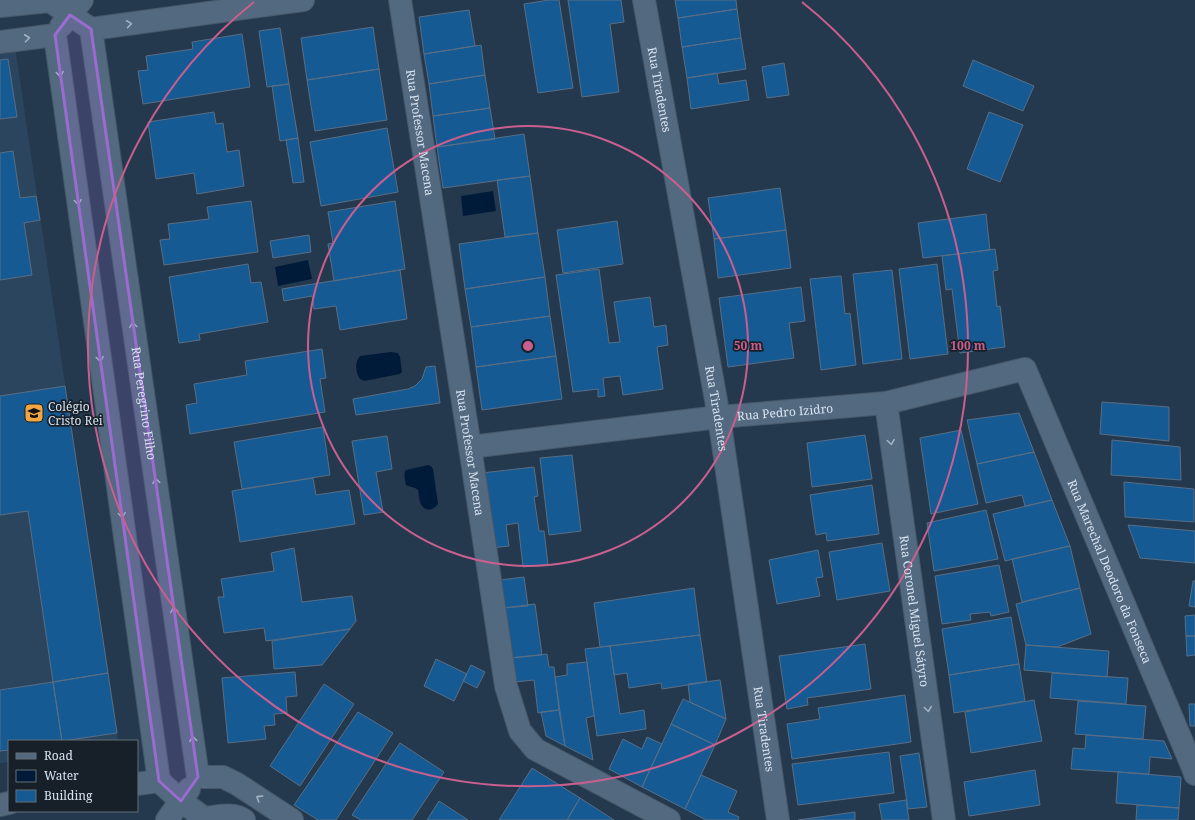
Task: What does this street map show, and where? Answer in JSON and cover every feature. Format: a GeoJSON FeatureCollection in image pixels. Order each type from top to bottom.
{"type":"FeatureCollection","features":[{"type":"Feature","properties":{"kind":"street"},"geometry":{"type":"LineString","coordinates":[[0,6],[50,0],[76,7],[91,29],[303,0]]}},
{"type":"Feature","properties":{"kind":"street","name":"Rua Professor Macena"},"geometry":{"type":"LineString","coordinates":[[400,0],[506,686],[520,730],[535,749],[669,820]]}},
{"type":"Feature","properties":{"kind":"street","name":"Rua Tiradentes"},"geometry":{"type":"LineString","coordinates":[[644,0],[718,417],[778,820]]}},
{"type":"Feature","properties":{"kind":"street"},"geometry":{"type":"LineString","coordinates":[[76,7],[55,35],[159,781],[204,819],[224,816],[239,817],[244,820]]}},
{"type":"Feature","properties":{"kind":"street","name":"Rua Peregrino Filho"},"geometry":{"type":"LineString","coordinates":[[91,29],[198,777]]}},
{"type":"Feature","properties":{"kind":"street"},"geometry":{"type":"LineString","coordinates":[[0,42],[55,35]]}},
{"type":"Feature","properties":{"kind":"street","name":"Rua Pedro Izidro"},"geometry":{"type":"LineString","coordinates":[[470,447],[718,417],[886,403],[1025,369]]}},
{"type":"Feature","properties":{"kind":"street","name":"Rua Marechal Deodoro da Fonseca"},"geometry":{"type":"LineString","coordinates":[[1025,369],[1195,774]]}},
{"type":"Feature","properties":{"kind":"street","name":"Rua Coronel Miguel Sátyro"},"geometry":{"type":"LineString","coordinates":[[886,403],[944,820]]}},
{"type":"Feature","properties":{"kind":"street"},"geometry":{"type":"LineString","coordinates":[[167,820],[198,777],[223,777],[237,784],[292,820]]}},
{"type":"Feature","properties":{"kind":"street"},"geometry":{"type":"LineString","coordinates":[[138,784],[159,781]]}},
{"type":"Feature","properties":{"kind":"highlighted area"},"geometry":{"type":"Polygon","coordinates":[[[70,15],[91,29],[198,777],[181,801],[159,781],[55,35],[70,15]]]}},
{"type":"Feature","properties":{"kind":"shaded area","name":"Colégio Cristo Rei"},"geometry":{"type":"Polygon","coordinates":[[[15,47],[118,740],[8,740],[8,762],[0,763],[0,49],[15,47]]]}},
{"type":"Feature","properties":{"kind":"water"},"geometry":{"type":"Polygon","coordinates":[[[493,191],[496,211],[463,216],[461,196],[493,191]]]}},
{"type":"Feature","properties":{"kind":"water"},"geometry":{"type":"Polygon","coordinates":[[[308,260],[312,279],[278,286],[275,267],[308,260]]]}},
{"type":"Feature","properties":{"kind":"water"},"geometry":{"type":"Polygon","coordinates":[[[391,352],[398,353],[400,357],[402,372],[400,374],[364,381],[360,379],[356,368],[360,356],[391,352]]]}},
{"type":"Feature","properties":{"kind":"water"},"geometry":{"type":"Polygon","coordinates":[[[428,465],[433,469],[438,504],[432,509],[428,510],[421,504],[418,490],[406,485],[404,475],[406,470],[428,465]]]}},
{"type":"Feature","properties":{"kind":"building"},"geometry":{"type":"Polygon","coordinates":[[[559,0],[573,88],[538,93],[524,4],[559,0]]]}},
{"type":"Feature","properties":{"kind":"building"},"geometry":{"type":"Polygon","coordinates":[[[568,0],[621,0],[624,22],[610,24],[619,92],[582,97],[568,0]]]}},
{"type":"Feature","properties":{"kind":"building"},"geometry":{"type":"Polygon","coordinates":[[[675,0],[736,0],[737,9],[678,18],[675,0]]]}},
{"type":"Feature","properties":{"kind":"building"},"geometry":{"type":"Polygon","coordinates":[[[737,9],[741,38],[682,47],[678,18],[737,9]]]}},
{"type":"Feature","properties":{"kind":"building"},"geometry":{"type":"Polygon","coordinates":[[[469,10],[475,46],[424,54],[419,17],[469,10]]]}},
{"type":"Feature","properties":{"kind":"building"},"geometry":{"type":"Polygon","coordinates":[[[373,27],[379,69],[307,80],[301,38],[373,27]]]}},
{"type":"Feature","properties":{"kind":"building"},"geometry":{"type":"Polygon","coordinates":[[[280,28],[289,84],[267,87],[259,31],[280,28]]]}},
{"type":"Feature","properties":{"kind":"building"},"geometry":{"type":"Polygon","coordinates":[[[242,34],[250,87],[143,104],[138,71],[148,70],[146,56],[193,49],[192,42],[242,34]]]}},
{"type":"Feature","properties":{"kind":"building"},"geometry":{"type":"Polygon","coordinates":[[[741,38],[746,69],[687,78],[682,47],[741,38]]]}},
{"type":"Feature","properties":{"kind":"building"},"geometry":{"type":"Polygon","coordinates":[[[481,45],[485,75],[429,84],[424,54],[481,45]]]}},
{"type":"Feature","properties":{"kind":"building"},"geometry":{"type":"Polygon","coordinates":[[[8,59],[17,117],[0,119],[0,60],[8,59]]]}},
{"type":"Feature","properties":{"kind":"building"},"geometry":{"type":"Polygon","coordinates":[[[973,60],[1034,86],[1023,111],[963,86],[973,60]]]}},
{"type":"Feature","properties":{"kind":"building"},"geometry":{"type":"Polygon","coordinates":[[[784,63],[789,95],[767,98],[762,67],[784,63]]]}},
{"type":"Feature","properties":{"kind":"building"},"geometry":{"type":"Polygon","coordinates":[[[379,69],[387,120],[315,131],[307,80],[379,69]]]}},
{"type":"Feature","properties":{"kind":"building"},"geometry":{"type":"Polygon","coordinates":[[[717,73],[719,84],[746,80],[749,100],[691,109],[687,78],[717,73]]]}},
{"type":"Feature","properties":{"kind":"building"},"geometry":{"type":"Polygon","coordinates":[[[485,75],[490,108],[433,116],[429,84],[485,75]]]}},
{"type":"Feature","properties":{"kind":"building"},"geometry":{"type":"Polygon","coordinates":[[[289,84],[298,138],[280,141],[272,86],[289,84]]]}},
{"type":"Feature","properties":{"kind":"building"},"geometry":{"type":"Polygon","coordinates":[[[490,108],[495,139],[437,147],[433,116],[490,108]]]}},
{"type":"Feature","properties":{"kind":"building"},"geometry":{"type":"Polygon","coordinates":[[[214,112],[216,124],[223,123],[227,152],[239,150],[244,186],[197,194],[194,173],[156,179],[148,122],[214,112]]]}},
{"type":"Feature","properties":{"kind":"building"},"geometry":{"type":"Polygon","coordinates":[[[989,112],[1023,125],[1000,182],[967,169],[989,112]]]}},
{"type":"Feature","properties":{"kind":"building"},"geometry":{"type":"Polygon","coordinates":[[[387,128],[398,192],[321,206],[310,142],[387,128]]]}},
{"type":"Feature","properties":{"kind":"building"},"geometry":{"type":"Polygon","coordinates":[[[524,134],[530,176],[443,188],[437,147],[524,134]]]}},
{"type":"Feature","properties":{"kind":"building"},"geometry":{"type":"Polygon","coordinates":[[[298,138],[304,182],[293,183],[286,140],[298,138]]]}},
{"type":"Feature","properties":{"kind":"building"},"geometry":{"type":"Polygon","coordinates":[[[13,151],[20,198],[36,196],[40,220],[24,223],[32,275],[0,280],[0,153],[13,151]]]}},
{"type":"Feature","properties":{"kind":"building"},"geometry":{"type":"Polygon","coordinates":[[[530,176],[538,233],[505,237],[497,180],[530,176]]]}},
{"type":"Feature","properties":{"kind":"building"},"geometry":{"type":"Polygon","coordinates":[[[780,188],[786,230],[714,239],[708,198],[780,188]]]}},
{"type":"Feature","properties":{"kind":"building"},"geometry":{"type":"Polygon","coordinates":[[[251,201],[258,252],[164,265],[160,240],[170,239],[168,224],[209,219],[207,207],[251,201]]]}},
{"type":"Feature","properties":{"kind":"building"},"geometry":{"type":"Polygon","coordinates":[[[395,201],[405,269],[334,281],[328,244],[333,243],[328,212],[395,201]]]}},
{"type":"Feature","properties":{"kind":"building"},"geometry":{"type":"Polygon","coordinates":[[[986,214],[990,250],[923,258],[918,223],[986,214]]]}},
{"type":"Feature","properties":{"kind":"building"},"geometry":{"type":"Polygon","coordinates":[[[617,221],[623,264],[563,273],[557,230],[617,221]]]}},
{"type":"Feature","properties":{"kind":"building"},"geometry":{"type":"Polygon","coordinates":[[[786,230],[791,268],[718,278],[714,239],[786,230]]]}},
{"type":"Feature","properties":{"kind":"building"},"geometry":{"type":"Polygon","coordinates":[[[538,233],[545,277],[465,289],[459,244],[538,233]]]}},
{"type":"Feature","properties":{"kind":"building"},"geometry":{"type":"Polygon","coordinates":[[[309,235],[311,252],[273,258],[270,241],[309,235]]]}},
{"type":"Feature","properties":{"kind":"building"},"geometry":{"type":"Polygon","coordinates":[[[995,249],[998,270],[993,271],[997,307],[1000,306],[1005,347],[960,353],[952,289],[946,290],[942,256],[995,249]]]}},
{"type":"Feature","properties":{"kind":"building"},"geometry":{"type":"Polygon","coordinates":[[[248,264],[251,283],[261,282],[268,322],[199,334],[200,340],[179,343],[169,277],[248,264]]]}},
{"type":"Feature","properties":{"kind":"building"},"geometry":{"type":"Polygon","coordinates":[[[937,264],[948,354],[910,359],[899,269],[937,264]]]}},
{"type":"Feature","properties":{"kind":"building"},"geometry":{"type":"Polygon","coordinates":[[[599,269],[609,343],[620,342],[614,302],[650,297],[654,327],[666,325],[668,345],[657,347],[663,389],[623,395],[620,376],[603,378],[605,396],[598,397],[598,389],[573,392],[556,275],[599,269]]]}},
{"type":"Feature","properties":{"kind":"building"},"geometry":{"type":"Polygon","coordinates":[[[400,270],[407,319],[340,330],[336,306],[314,309],[312,296],[284,301],[282,289],[400,270]]]}},
{"type":"Feature","properties":{"kind":"building"},"geometry":{"type":"Polygon","coordinates":[[[892,270],[902,359],[863,364],[853,274],[892,270]]]}},
{"type":"Feature","properties":{"kind":"building"},"geometry":{"type":"Polygon","coordinates":[[[841,276],[845,314],[850,313],[856,365],[821,370],[810,279],[841,276]]]}},
{"type":"Feature","properties":{"kind":"building"},"geometry":{"type":"Polygon","coordinates":[[[545,277],[550,316],[471,327],[465,289],[545,277]]]}},
{"type":"Feature","properties":{"kind":"building"},"geometry":{"type":"Polygon","coordinates":[[[801,287],[805,321],[789,323],[794,358],[728,367],[719,298],[801,287]]]}},
{"type":"Feature","properties":{"kind":"building"},"geometry":{"type":"Polygon","coordinates":[[[550,316],[556,356],[476,367],[471,327],[550,316]]]}},
{"type":"Feature","properties":{"kind":"building"},"geometry":{"type":"Polygon","coordinates":[[[322,349],[326,378],[320,379],[325,412],[190,434],[186,405],[197,403],[194,384],[247,375],[245,361],[322,349]]]}},
{"type":"Feature","properties":{"kind":"building"},"geometry":{"type":"Polygon","coordinates":[[[556,356],[562,399],[482,410],[476,367],[556,356]]]}},
{"type":"Feature","properties":{"kind":"building"},"geometry":{"type":"Polygon","coordinates":[[[435,366],[440,403],[356,415],[353,399],[408,389],[415,386],[422,379],[426,367],[435,366]]]}},
{"type":"Feature","properties":{"kind":"building"},"geometry":{"type":"Polygon","coordinates":[[[65,386],[108,673],[53,682],[28,511],[0,515],[0,396],[65,386]]]}},
{"type":"Feature","properties":{"kind":"building"},"geometry":{"type":"Polygon","coordinates":[[[1102,402],[1169,407],[1169,441],[1100,434],[1102,402]]]}},
{"type":"Feature","properties":{"kind":"building"},"geometry":{"type":"Polygon","coordinates":[[[1019,413],[1034,452],[977,464],[967,420],[1019,413]]]}},
{"type":"Feature","properties":{"kind":"building"},"geometry":{"type":"Polygon","coordinates":[[[323,427],[330,475],[242,489],[234,442],[323,427]]]}},
{"type":"Feature","properties":{"kind":"building"},"geometry":{"type":"Polygon","coordinates":[[[961,430],[978,504],[931,514],[920,438],[961,430]]]}},
{"type":"Feature","properties":{"kind":"building"},"geometry":{"type":"Polygon","coordinates":[[[865,435],[872,479],[812,487],[807,443],[865,435]]]}},
{"type":"Feature","properties":{"kind":"building"},"geometry":{"type":"Polygon","coordinates":[[[387,436],[392,469],[376,472],[383,512],[364,515],[352,441],[387,436]]]}},
{"type":"Feature","properties":{"kind":"building"},"geometry":{"type":"Polygon","coordinates":[[[1112,440],[1180,447],[1181,480],[1111,475],[1112,440]]]}},
{"type":"Feature","properties":{"kind":"building"},"geometry":{"type":"Polygon","coordinates":[[[1034,452],[1052,500],[1025,506],[1022,495],[986,503],[977,464],[1034,452]]]}},
{"type":"Feature","properties":{"kind":"building"},"geometry":{"type":"Polygon","coordinates":[[[572,455],[581,531],[549,535],[540,458],[572,455]]]}},
{"type":"Feature","properties":{"kind":"building"},"geometry":{"type":"Polygon","coordinates":[[[534,467],[538,496],[534,497],[539,531],[544,531],[548,564],[523,567],[518,523],[506,525],[509,546],[492,548],[482,473],[534,467]]]}},
{"type":"Feature","properties":{"kind":"building"},"geometry":{"type":"Polygon","coordinates":[[[313,478],[316,495],[349,490],[355,524],[240,542],[232,491],[313,478]]]}},
{"type":"Feature","properties":{"kind":"building"},"geometry":{"type":"Polygon","coordinates":[[[1124,482],[1194,489],[1194,522],[1125,517],[1124,482]]]}},
{"type":"Feature","properties":{"kind":"building"},"geometry":{"type":"Polygon","coordinates":[[[872,485],[879,534],[827,541],[826,533],[816,535],[810,495],[872,485]]]}},
{"type":"Feature","properties":{"kind":"building"},"geometry":{"type":"Polygon","coordinates":[[[1052,500],[1070,546],[1005,561],[993,514],[1052,500]]]}},
{"type":"Feature","properties":{"kind":"building"},"geometry":{"type":"Polygon","coordinates":[[[986,510],[998,559],[934,571],[927,523],[986,510]]]}},
{"type":"Feature","properties":{"kind":"building"},"geometry":{"type":"Polygon","coordinates":[[[1128,525],[1195,531],[1195,563],[1140,558],[1128,525]]]}},
{"type":"Feature","properties":{"kind":"building"},"geometry":{"type":"Polygon","coordinates":[[[882,543],[890,591],[837,600],[829,552],[882,543]]]}},
{"type":"Feature","properties":{"kind":"building"},"geometry":{"type":"Polygon","coordinates":[[[1070,546],[1080,588],[1022,602],[1012,559],[1070,546]]]}},
{"type":"Feature","properties":{"kind":"building"},"geometry":{"type":"Polygon","coordinates":[[[294,548],[302,602],[352,596],[356,621],[350,629],[266,641],[264,628],[224,633],[218,597],[224,597],[221,579],[274,571],[271,553],[294,548]]]}},
{"type":"Feature","properties":{"kind":"building"},"geometry":{"type":"Polygon","coordinates":[[[818,550],[823,577],[816,578],[820,596],[777,604],[769,560],[818,550]]]}},
{"type":"Feature","properties":{"kind":"building"},"geometry":{"type":"Polygon","coordinates":[[[999,565],[1009,612],[991,616],[990,612],[970,614],[971,620],[942,624],[935,576],[999,565]]]}},
{"type":"Feature","properties":{"kind":"building"},"geometry":{"type":"Polygon","coordinates":[[[524,577],[528,606],[503,608],[500,580],[524,577]]]}},
{"type":"Feature","properties":{"kind":"building"},"geometry":{"type":"Polygon","coordinates":[[[1193,581],[1195,581],[1195,607],[1189,606],[1193,581]]]}},
{"type":"Feature","properties":{"kind":"building"},"geometry":{"type":"Polygon","coordinates":[[[694,588],[700,635],[600,647],[594,603],[694,588]]]}},
{"type":"Feature","properties":{"kind":"building"},"geometry":{"type":"Polygon","coordinates":[[[1080,588],[1091,634],[1057,647],[1026,645],[1016,604],[1080,588]]]}},
{"type":"Feature","properties":{"kind":"building"},"geometry":{"type":"Polygon","coordinates":[[[535,604],[542,655],[510,658],[503,608],[535,604]]]}},
{"type":"Feature","properties":{"kind":"building"},"geometry":{"type":"Polygon","coordinates":[[[1195,615],[1195,636],[1186,636],[1185,616],[1195,615]]]}},
{"type":"Feature","properties":{"kind":"building"},"geometry":{"type":"Polygon","coordinates":[[[1011,617],[1019,664],[949,675],[942,629],[1011,617]]]}},
{"type":"Feature","properties":{"kind":"building"},"geometry":{"type":"Polygon","coordinates":[[[350,629],[322,665],[274,669],[272,641],[350,629]]]}},
{"type":"Feature","properties":{"kind":"building"},"geometry":{"type":"Polygon","coordinates":[[[700,635],[707,682],[662,689],[661,683],[629,688],[627,673],[614,675],[610,646],[700,635]]]}},
{"type":"Feature","properties":{"kind":"building"},"geometry":{"type":"Polygon","coordinates":[[[1186,636],[1195,636],[1195,655],[1187,656],[1186,636]]]}},
{"type":"Feature","properties":{"kind":"building"},"geometry":{"type":"Polygon","coordinates":[[[865,644],[871,689],[807,698],[808,705],[787,709],[779,656],[865,644]]]}},
{"type":"Feature","properties":{"kind":"building"},"geometry":{"type":"Polygon","coordinates":[[[1026,645],[1109,651],[1107,677],[1024,670],[1026,645]]]}},
{"type":"Feature","properties":{"kind":"building"},"geometry":{"type":"Polygon","coordinates":[[[610,646],[620,714],[644,710],[646,729],[597,736],[585,649],[610,646]]]}},
{"type":"Feature","properties":{"kind":"building"},"geometry":{"type":"Polygon","coordinates":[[[547,654],[549,667],[554,667],[559,710],[538,713],[534,680],[514,682],[510,658],[547,654]]]}},
{"type":"Feature","properties":{"kind":"building"},"geometry":{"type":"Polygon","coordinates":[[[436,659],[467,674],[454,701],[424,686],[436,659]]]}},
{"type":"Feature","properties":{"kind":"building"},"geometry":{"type":"Polygon","coordinates":[[[587,662],[594,716],[586,718],[593,760],[565,746],[555,677],[567,675],[567,664],[587,662]]]}},
{"type":"Feature","properties":{"kind":"building"},"geometry":{"type":"Polygon","coordinates":[[[1019,664],[1025,701],[954,713],[949,675],[1019,664]]]}},
{"type":"Feature","properties":{"kind":"building"},"geometry":{"type":"Polygon","coordinates":[[[471,665],[485,672],[477,688],[463,681],[471,665]]]}},
{"type":"Feature","properties":{"kind":"building"},"geometry":{"type":"Polygon","coordinates":[[[295,672],[297,696],[286,697],[287,713],[274,714],[275,725],[264,726],[266,739],[228,743],[222,678],[295,672]]]}},
{"type":"Feature","properties":{"kind":"building"},"geometry":{"type":"Polygon","coordinates":[[[108,673],[117,733],[62,740],[53,682],[108,673]]]}},
{"type":"Feature","properties":{"kind":"building"},"geometry":{"type":"Polygon","coordinates":[[[1052,673],[1128,678],[1126,704],[1050,698],[1052,673]]]}},
{"type":"Feature","properties":{"kind":"building"},"geometry":{"type":"Polygon","coordinates":[[[720,680],[726,719],[690,702],[688,684],[720,680]]]}},
{"type":"Feature","properties":{"kind":"building"},"geometry":{"type":"Polygon","coordinates":[[[53,682],[62,740],[8,740],[8,750],[0,751],[0,690],[53,682]]]}},
{"type":"Feature","properties":{"kind":"building"},"geometry":{"type":"Polygon","coordinates":[[[324,684],[354,704],[300,786],[270,766],[324,684]]]}},
{"type":"Feature","properties":{"kind":"building"},"geometry":{"type":"Polygon","coordinates":[[[905,695],[911,742],[792,759],[787,724],[820,719],[818,708],[905,695]]]}},
{"type":"Feature","properties":{"kind":"building"},"geometry":{"type":"Polygon","coordinates":[[[683,699],[726,719],[715,745],[671,724],[683,699]]]}},
{"type":"Feature","properties":{"kind":"building"},"geometry":{"type":"Polygon","coordinates":[[[1034,700],[1042,741],[971,753],[965,712],[1034,700]]]}},
{"type":"Feature","properties":{"kind":"building"},"geometry":{"type":"Polygon","coordinates":[[[1078,701],[1146,706],[1143,739],[1075,734],[1078,701]]]}},
{"type":"Feature","properties":{"kind":"building"},"geometry":{"type":"Polygon","coordinates":[[[1189,704],[1195,704],[1195,726],[1190,726],[1189,704]]]}},
{"type":"Feature","properties":{"kind":"building"},"geometry":{"type":"Polygon","coordinates":[[[559,710],[565,746],[546,736],[541,712],[559,710]]]}},
{"type":"Feature","properties":{"kind":"building"},"geometry":{"type":"Polygon","coordinates":[[[358,712],[393,733],[336,820],[318,820],[294,805],[358,712]]]}},
{"type":"Feature","properties":{"kind":"building"},"geometry":{"type":"Polygon","coordinates":[[[671,724],[715,745],[685,809],[642,787],[671,724]]]}},
{"type":"Feature","properties":{"kind":"building"},"geometry":{"type":"Polygon","coordinates":[[[1086,735],[1164,741],[1172,759],[1150,757],[1149,774],[1071,769],[1073,748],[1085,749],[1086,735]]]}},
{"type":"Feature","properties":{"kind":"building"},"geometry":{"type":"Polygon","coordinates":[[[647,737],[662,744],[642,787],[609,769],[623,739],[642,749],[647,737]]]}},
{"type":"Feature","properties":{"kind":"building"},"geometry":{"type":"Polygon","coordinates":[[[400,743],[444,772],[412,820],[361,820],[352,815],[400,743]]]}},
{"type":"Feature","properties":{"kind":"building"},"geometry":{"type":"Polygon","coordinates":[[[889,752],[894,793],[798,805],[792,764],[889,752]]]}},
{"type":"Feature","properties":{"kind":"building"},"geometry":{"type":"Polygon","coordinates":[[[919,753],[927,807],[908,809],[900,756],[919,753]]]}},
{"type":"Feature","properties":{"kind":"building"},"geometry":{"type":"Polygon","coordinates":[[[532,768],[580,798],[567,820],[499,820],[532,768]]]}},
{"type":"Feature","properties":{"kind":"building"},"geometry":{"type":"Polygon","coordinates":[[[1035,770],[1040,805],[969,816],[964,782],[1035,770]]]}},
{"type":"Feature","properties":{"kind":"building"},"geometry":{"type":"Polygon","coordinates":[[[1118,772],[1181,777],[1179,808],[1116,803],[1118,772]]]}},
{"type":"Feature","properties":{"kind":"building"},"geometry":{"type":"Polygon","coordinates":[[[701,775],[737,791],[728,812],[739,817],[738,820],[706,820],[685,809],[701,775]]]}},
{"type":"Feature","properties":{"kind":"building"},"geometry":{"type":"Polygon","coordinates":[[[580,798],[614,820],[567,820],[580,798]]]}},
{"type":"Feature","properties":{"kind":"building"},"geometry":{"type":"Polygon","coordinates":[[[906,800],[909,820],[882,820],[879,804],[906,800]]]}},
{"type":"Feature","properties":{"kind":"building"},"geometry":{"type":"Polygon","coordinates":[[[439,801],[468,820],[427,820],[439,801]]]}},
{"type":"Feature","properties":{"kind":"building"},"geometry":{"type":"Polygon","coordinates":[[[1137,805],[1179,808],[1178,820],[1136,820],[1137,805]]]}},
{"type":"Feature","properties":{"kind":"building"},"geometry":{"type":"Polygon","coordinates":[[[855,812],[855,820],[798,820],[855,812]]]}},
{"type":"Feature","properties":{"kind":"place","name":"Colégio Cristo Rei"},"geometry":{"type":"Point","coordinates":[34,413]}}]}
